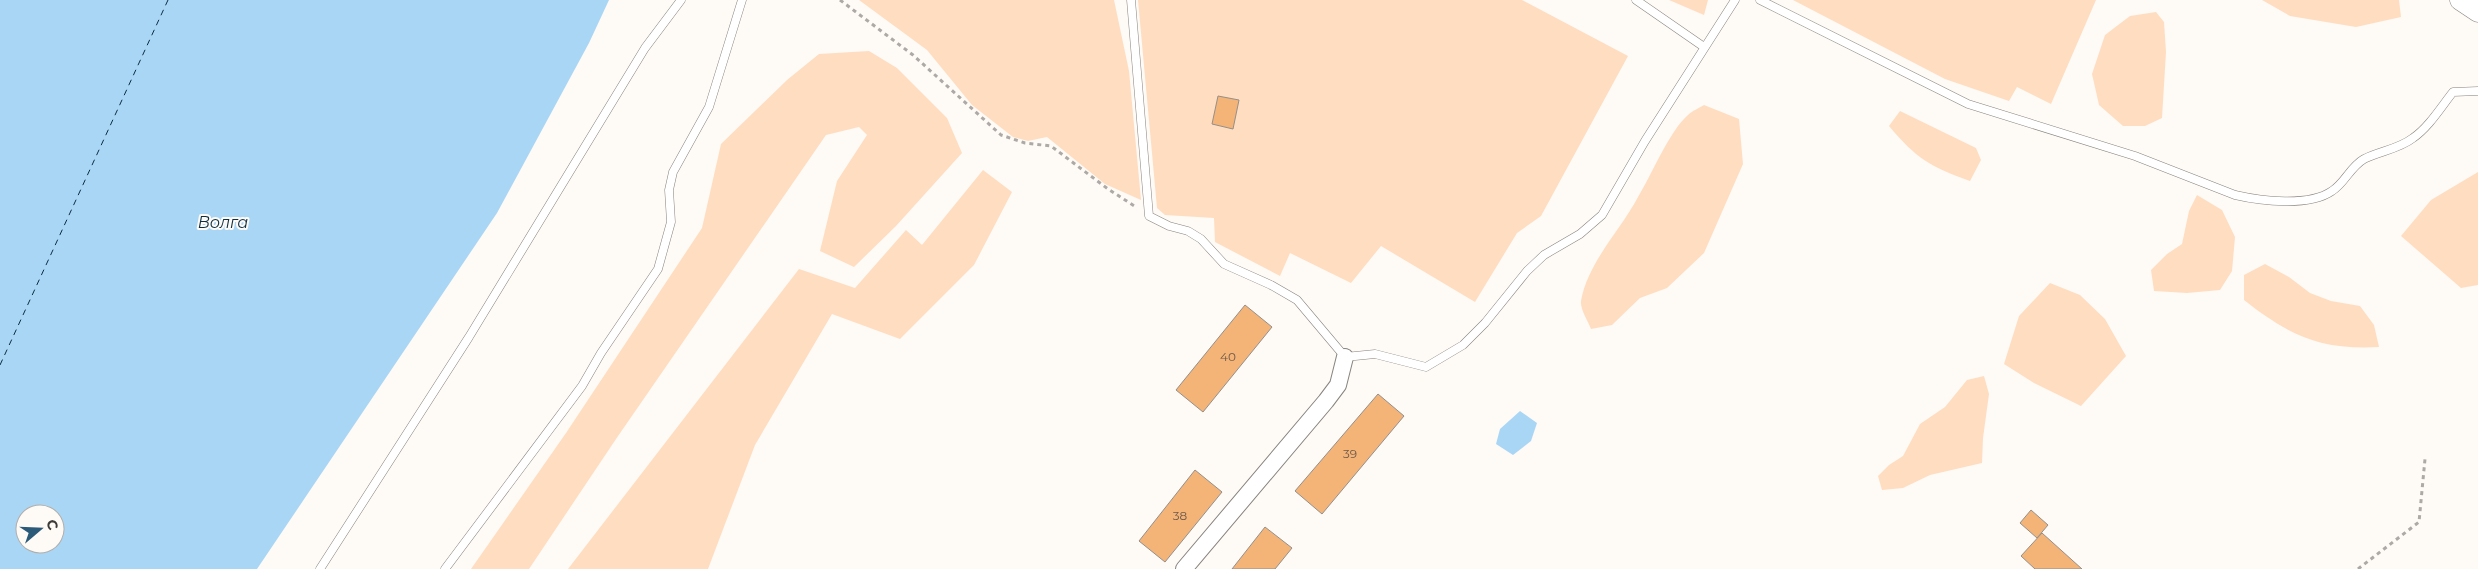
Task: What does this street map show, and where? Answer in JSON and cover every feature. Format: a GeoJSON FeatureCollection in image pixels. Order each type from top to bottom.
{"type":"FeatureCollection","features":[{"type":"Feature","properties":{"kind":"street"},"geometry":{"type":"LineString","coordinates":[[2460,0],[2478,12]]}},
{"type":"Feature","properties":{"kind":"street"},"geometry":{"type":"LineString","coordinates":[[1184,569],[1326,401],[1338,384],[1345,357]]}},
{"type":"Feature","properties":{"kind":"lane"},"geometry":{"type":"LineString","coordinates":[[320,569],[469,337],[645,48],[682,0]]}},
{"type":"Feature","properties":{"kind":"lane"},"geometry":{"type":"LineString","coordinates":[[445,569],[582,386],[601,353],[658,269],[671,222],[669,190],[673,172],[709,107],[742,0]]}},
{"type":"Feature","properties":{"kind":"lane"},"geometry":{"type":"LineString","coordinates":[[1132,0],[1149,216],[1169,226],[1188,231],[1202,239],[1224,264],[1297,300],[1345,357],[1375,354],[1426,367],[1463,345],[1485,323],[1527,271],[1544,255],[1580,234],[1602,215],[1704,47],[1735,0]]}},
{"type":"Feature","properties":{"kind":"lane"},"geometry":{"type":"LineString","coordinates":[[1636,0],[1704,47]]}},
{"type":"Feature","properties":{"kind":"lane"},"geometry":{"type":"LineString","coordinates":[[1760,0],[1968,104],[2135,156],[2235,195],[2251,199],[2307,201],[2322,197],[2334,190],[2350,170],[2362,160],[2414,138],[2453,92],[2478,91]]}},
{"type":"Feature","properties":{"kind":"path"},"geometry":{"type":"LineString","coordinates":[[840,0],[913,55],[1001,135],[1025,143],[1051,146],[1108,189],[1149,216]]}},
{"type":"Feature","properties":{"kind":"path"},"geometry":{"type":"LineString","coordinates":[[2358,569],[2419,522],[2425,459]]}},
{"type":"Feature","properties":{"kind":"shaded area"},"geometry":{"type":"Polygon","coordinates":[[[859,0],[1114,0],[1129,71],[1141,200],[1105,184],[1047,137],[1028,141],[1013,137],[972,105],[927,50],[859,0]]]}},
{"type":"Feature","properties":{"kind":"shaded area"},"geometry":{"type":"Polygon","coordinates":[[[1138,0],[1522,0],[1628,56],[1541,216],[1517,233],[1475,302],[1381,246],[1351,283],[1290,253],[1280,276],[1215,242],[1214,218],[1165,215],[1157,208],[1138,0]]]}},
{"type":"Feature","properties":{"kind":"shaded area"},"geometry":{"type":"Polygon","coordinates":[[[1669,0],[1708,0],[1704,15],[1669,0]]]}},
{"type":"Feature","properties":{"kind":"shaded area"},"geometry":{"type":"Polygon","coordinates":[[[1793,0],[2096,0],[2051,104],[2017,87],[2009,101],[1945,79],[1793,0]]]}},
{"type":"Feature","properties":{"kind":"shaded area"},"geometry":{"type":"Polygon","coordinates":[[[2262,0],[2399,0],[2401,17],[2356,27],[2290,16],[2262,0]]]}},
{"type":"Feature","properties":{"kind":"shaded area"},"geometry":{"type":"Polygon","coordinates":[[[2156,12],[2164,22],[2166,52],[2162,118],[2145,126],[2123,126],[2099,105],[2092,74],[2105,35],[2130,16],[2156,12]]]}},
{"type":"Feature","properties":{"kind":"shaded area"},"geometry":{"type":"Polygon","coordinates":[[[869,51],[897,68],[947,118],[962,153],[896,226],[854,267],[820,251],[837,181],[867,135],[859,127],[826,135],[616,439],[529,569],[471,569],[566,433],[702,228],[721,144],[787,80],[819,54],[869,51]]]}},
{"type":"Feature","properties":{"kind":"shaded area"},"geometry":{"type":"Polygon","coordinates":[[[1704,105],[1739,119],[1743,164],[1704,253],[1667,288],[1640,298],[1612,325],[1591,329],[1581,304],[1590,273],[1605,247],[1631,210],[1674,131],[1690,114],[1704,105]]]}},
{"type":"Feature","properties":{"kind":"shaded area"},"geometry":{"type":"Polygon","coordinates":[[[1900,111],[1976,148],[1981,160],[1970,181],[1934,166],[1908,146],[1889,126],[1900,111]]]}},
{"type":"Feature","properties":{"kind":"shaded area"},"geometry":{"type":"Polygon","coordinates":[[[983,170],[1012,192],[974,265],[900,339],[832,314],[755,445],[708,569],[568,569],[799,269],[855,288],[906,230],[922,245],[983,170]]]}},
{"type":"Feature","properties":{"kind":"shaded area"},"geometry":{"type":"Polygon","coordinates":[[[2478,172],[2478,285],[2461,288],[2401,236],[2431,200],[2478,172]]]}},
{"type":"Feature","properties":{"kind":"shaded area"},"geometry":{"type":"Polygon","coordinates":[[[2197,195],[2222,210],[2235,237],[2232,271],[2220,290],[2187,293],[2154,291],[2151,270],[2167,254],[2182,244],[2189,211],[2197,195]]]}},
{"type":"Feature","properties":{"kind":"shaded area"},"geometry":{"type":"Polygon","coordinates":[[[2265,264],[2289,277],[2310,293],[2331,301],[2360,306],[2374,325],[2379,347],[2339,346],[2307,338],[2276,323],[2244,300],[2244,275],[2265,264]]]}},
{"type":"Feature","properties":{"kind":"shaded area"},"geometry":{"type":"Polygon","coordinates":[[[2050,283],[2080,295],[2105,319],[2126,356],[2081,406],[2034,383],[2004,364],[2019,316],[2050,283]]]}},
{"type":"Feature","properties":{"kind":"shaded area"},"geometry":{"type":"Polygon","coordinates":[[[1984,376],[1989,394],[1983,438],[1982,463],[1930,475],[1903,488],[1882,490],[1878,476],[1889,465],[1903,456],[1920,424],[1945,407],[1967,380],[1984,376]]]}},
{"type":"Feature","properties":{"kind":"water","name":"Волга"},"geometry":{"type":"Polygon","coordinates":[[[0,0],[609,0],[589,43],[497,213],[257,569],[0,569],[0,0]]]}},
{"type":"Feature","properties":{"kind":"water"},"geometry":{"type":"Polygon","coordinates":[[[1520,411],[1537,423],[1531,441],[1513,455],[1496,444],[1500,429],[1520,411]]]}},
{"type":"Feature","properties":{"kind":"building"},"geometry":{"type":"Polygon","coordinates":[[[1218,96],[1239,100],[1233,129],[1212,124],[1218,96]]]}},
{"type":"Feature","properties":{"kind":"building"},"geometry":{"type":"Polygon","coordinates":[[[1245,305],[1272,327],[1203,412],[1176,390],[1245,305]]]}},
{"type":"Feature","properties":{"kind":"building"},"geometry":{"type":"Polygon","coordinates":[[[1378,394],[1404,416],[1322,514],[1295,491],[1378,394]]]}},
{"type":"Feature","properties":{"kind":"building"},"geometry":{"type":"Polygon","coordinates":[[[1195,470],[1222,492],[1165,562],[1139,541],[1195,470]]]}},
{"type":"Feature","properties":{"kind":"building"},"geometry":{"type":"Polygon","coordinates":[[[2031,510],[2048,525],[2037,538],[2020,523],[2031,510]]]}},
{"type":"Feature","properties":{"kind":"building"},"geometry":{"type":"Polygon","coordinates":[[[1265,527],[1292,548],[1275,569],[1232,569],[1265,527]]]}},
{"type":"Feature","properties":{"kind":"building"},"geometry":{"type":"Polygon","coordinates":[[[2042,533],[2082,569],[2035,569],[2021,556],[2042,533]]]}},
{"type":"Feature","properties":{"kind":"ferry route"},"geometry":{"type":"LineString","coordinates":[[0,365],[168,0]]}}]}
